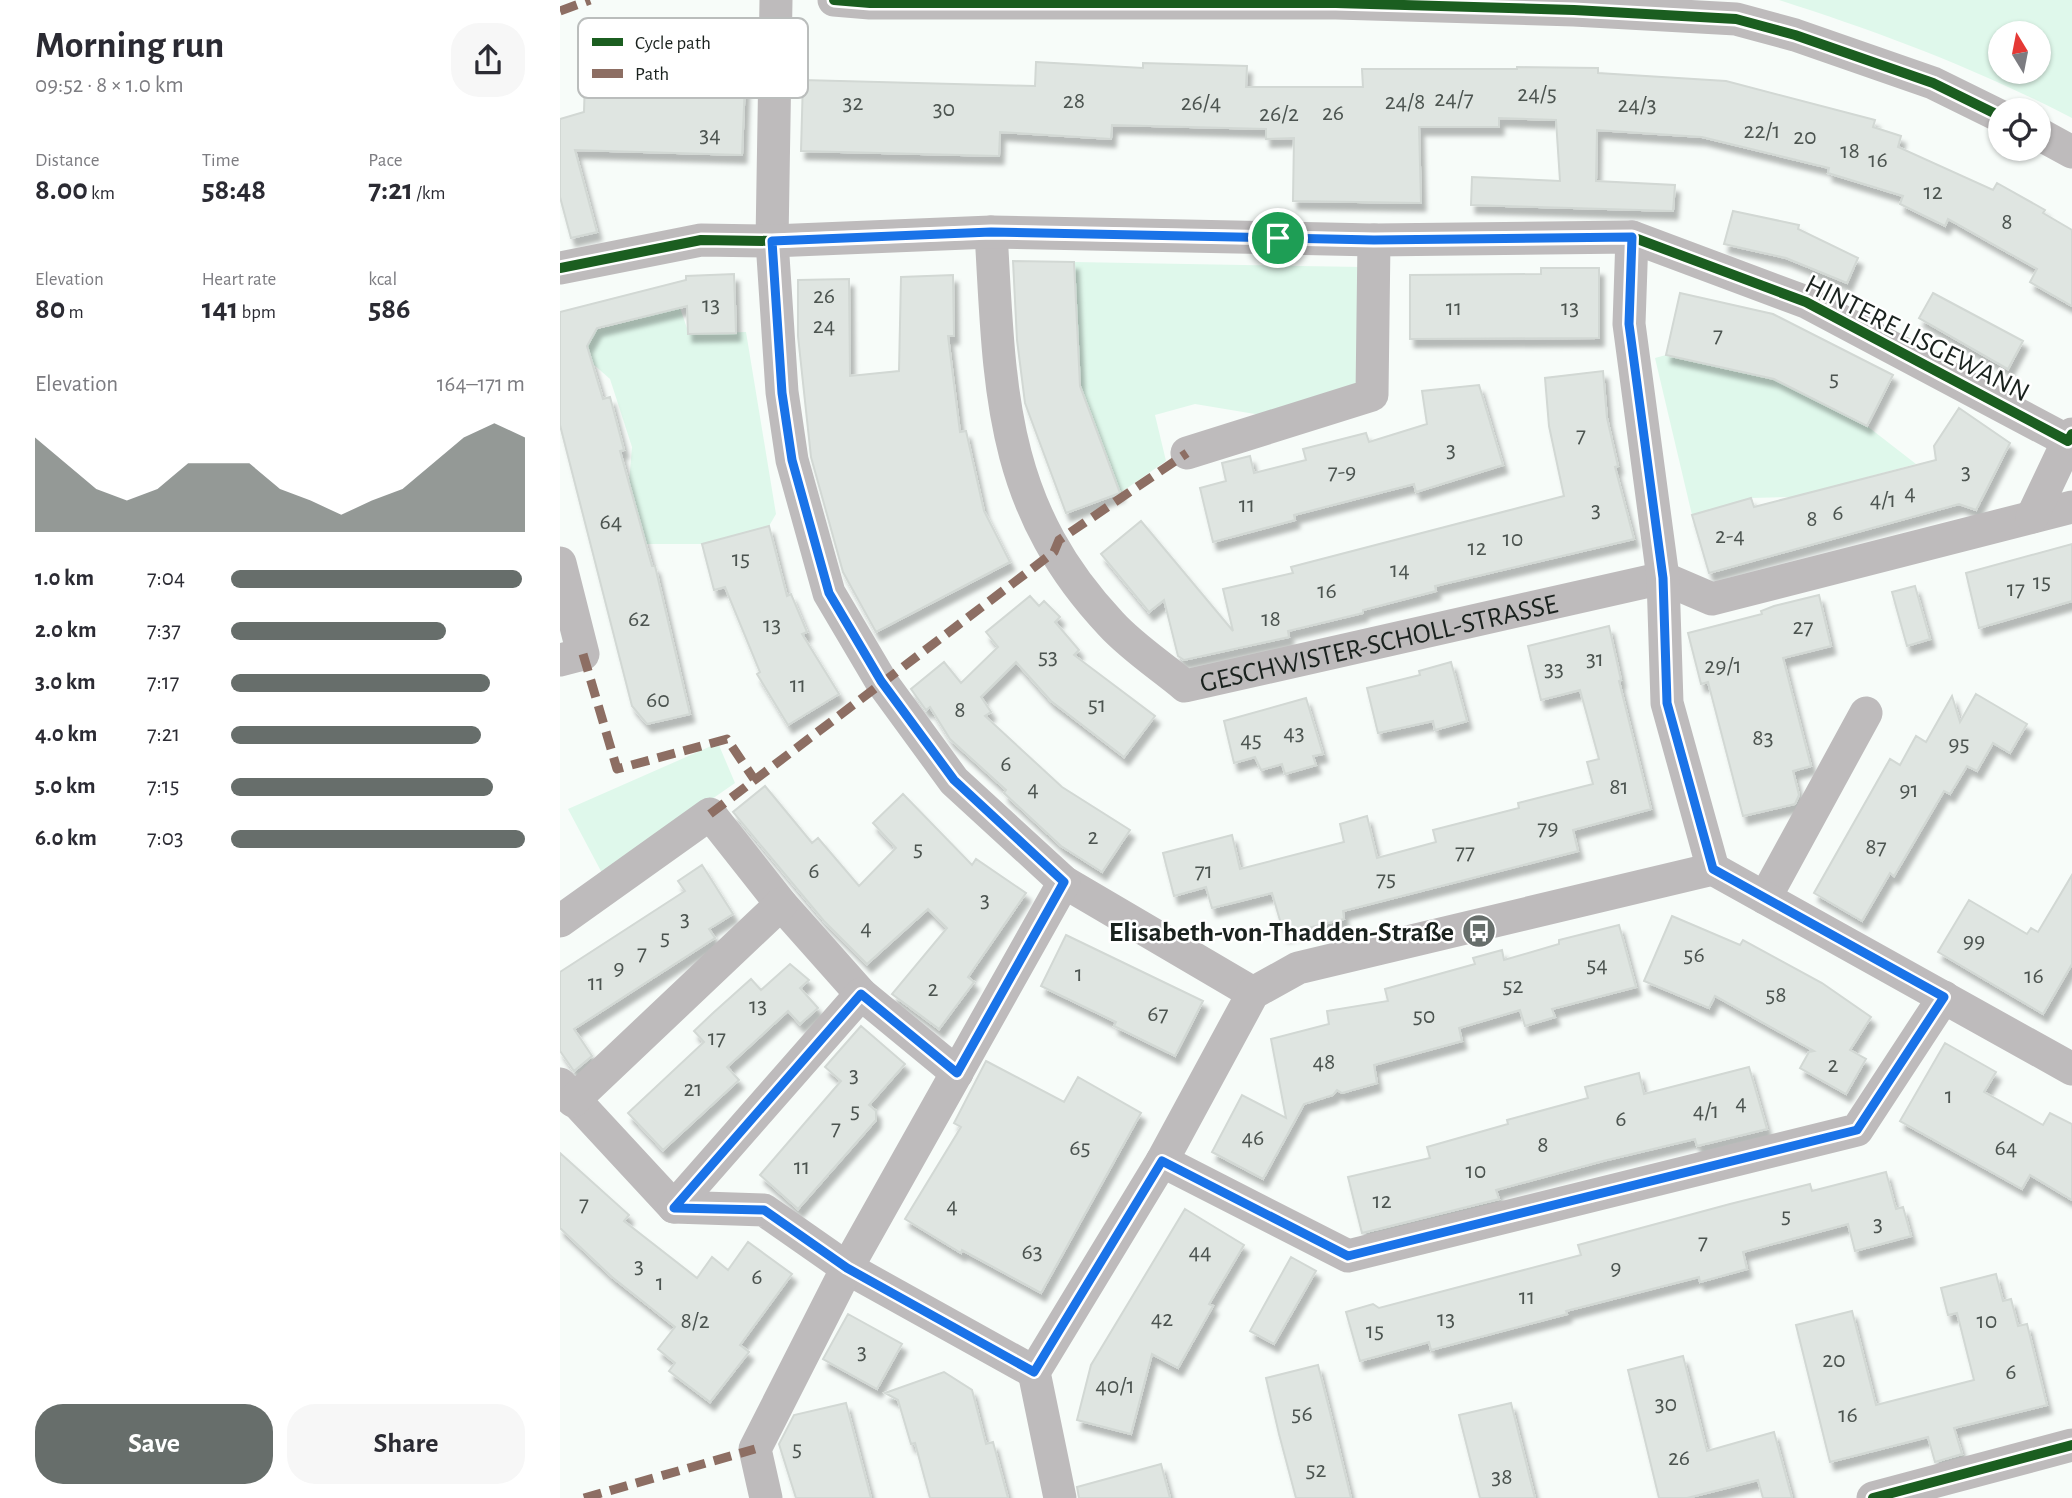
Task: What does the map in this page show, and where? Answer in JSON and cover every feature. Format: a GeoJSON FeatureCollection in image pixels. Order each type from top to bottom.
{"type":"FeatureCollection","features":[{"type":"Feature","properties":{"kind":"street"},"geometry":{"type":"LineString","coordinates":[[776,0],[776,18]]}},
{"type":"Feature","properties":{"kind":"street"},"geometry":{"type":"LineString","coordinates":[[834,0],[870,3],[1336,4],[1574,10],[1736,19],[1795,35],[1933,83],[1988,110]]}},
{"type":"Feature","properties":{"kind":"street"},"geometry":{"type":"LineString","coordinates":[[774,98],[772,241],[782,393],[792,460],[829,593],[881,681],[954,780],[1064,882],[1253,993]]}},
{"type":"Feature","properties":{"kind":"street"},"geometry":{"type":"LineString","coordinates":[[2051,141],[2072,152]]}},
{"type":"Feature","properties":{"kind":"street","name":"HINTERE LISGEWANN"},"geometry":{"type":"LineString","coordinates":[[560,268],[701,240],[772,241],[991,232],[1374,240],[1632,237],[1806,302],[2071,440]]}},
{"type":"Feature","properties":{"kind":"street","name":"GESCHWISTER-SCHOLL-STRASSE"},"geometry":{"type":"LineString","coordinates":[[991,232],[999,359],[1010,438],[1027,498],[1054,552],[1112,625],[1185,686],[1663,578]]}},
{"type":"Feature","properties":{"kind":"street"},"geometry":{"type":"LineString","coordinates":[[1632,237],[1629,324],[1663,578],[1667,703],[1713,869]]}},
{"type":"Feature","properties":{"kind":"street"},"geometry":{"type":"LineString","coordinates":[[1187,453],[1372,395],[1374,240]]}},
{"type":"Feature","properties":{"kind":"street"},"geometry":{"type":"LineString","coordinates":[[2032,517],[2071,440]]}},
{"type":"Feature","properties":{"kind":"street"},"geometry":{"type":"LineString","coordinates":[[1663,578],[1712,599],[2072,507]]}},
{"type":"Feature","properties":{"kind":"street"},"geometry":{"type":"LineString","coordinates":[[560,562],[583,654],[560,660]]}},
{"type":"Feature","properties":{"kind":"street"},"geometry":{"type":"LineString","coordinates":[[1765,898],[1866,713]]}},
{"type":"Feature","properties":{"kind":"street"},"geometry":{"type":"LineString","coordinates":[[560,921],[710,814],[780,904],[861,994],[957,1073]]}},
{"type":"Feature","properties":{"kind":"street"},"geometry":{"type":"LineString","coordinates":[[1060,1498],[1034,1372],[1162,1161],[1253,993],[1298,968],[1713,869],[2071,1065]]}},
{"type":"Feature","properties":{"kind":"street"},"geometry":{"type":"LineString","coordinates":[[766,1498],[755,1449],[847,1268],[1064,882]]}},
{"type":"Feature","properties":{"kind":"street"},"geometry":{"type":"LineString","coordinates":[[780,904],[567,1093],[674,1208],[764,1210],[847,1268],[1034,1372]]}},
{"type":"Feature","properties":{"kind":"street"},"geometry":{"type":"LineString","coordinates":[[674,1208],[861,994]]}},
{"type":"Feature","properties":{"kind":"street"},"geometry":{"type":"LineString","coordinates":[[1162,1161],[1348,1256],[1857,1130],[1944,997]]}},
{"type":"Feature","properties":{"kind":"street"},"geometry":{"type":"LineString","coordinates":[[1873,1498],[2072,1445]]}},
{"type":"Feature","properties":{"kind":"green space"},"geometry":{"type":"Polygon","coordinates":[[[1779,0],[2072,0],[2072,118],[2051,108],[2051,98],[2032,98],[2001,84],[2051,84],[2051,21],[1988,21],[1988,78],[1891,39],[1779,0]]]}},
{"type":"Feature","properties":{"kind":"green space"},"geometry":{"type":"Polygon","coordinates":[[[1074,262],[1363,267],[1358,392],[1261,415],[1195,404],[1155,415],[1166,461],[1120,493],[1080,387],[1074,262]]]}},
{"type":"Feature","properties":{"kind":"green space"},"geometry":{"type":"Polygon","coordinates":[[[680,308],[689,334],[746,332],[776,514],[769,526],[702,544],[645,544],[629,484],[632,447],[610,379],[592,363],[584,333],[680,308]]]}},
{"type":"Feature","properties":{"kind":"green space"},"geometry":{"type":"Polygon","coordinates":[[[1666,355],[1776,380],[1867,426],[1916,464],[1793,497],[1751,498],[1692,515],[1655,358],[1666,355]]]}},
{"type":"Feature","properties":{"kind":"green space"},"geometry":{"type":"Polygon","coordinates":[[[718,743],[735,783],[603,875],[568,809],[718,743]]]}},
{"type":"Feature","properties":{"kind":"building"},"geometry":{"type":"Polygon","coordinates":[[[1036,62],[1143,68],[1143,63],[1247,66],[1246,87],[1363,87],[1362,69],[1517,67],[1598,68],[1598,73],[1726,81],[1875,120],[1873,127],[1901,136],[1898,147],[1993,190],[1997,183],[2045,210],[2043,213],[2072,230],[2072,306],[2030,282],[2037,269],[1948,219],[1945,226],[1900,204],[1903,196],[1828,173],[1829,168],[1702,137],[1597,130],[1596,181],[1675,185],[1673,211],[1471,205],[1472,177],[1560,181],[1556,120],[1499,118],[1499,127],[1419,127],[1421,203],[1293,201],[1294,138],[1266,139],[1266,129],[1112,125],[1111,139],[1000,132],[999,156],[801,151],[802,98],[808,98],[808,80],[1035,86],[1036,62]]]}},
{"type":"Feature","properties":{"kind":"building"},"geometry":{"type":"Polygon","coordinates":[[[584,98],[744,98],[742,155],[575,150],[597,232],[571,238],[560,197],[560,119],[584,112],[584,98]]]}},
{"type":"Feature","properties":{"kind":"building"},"geometry":{"type":"Polygon","coordinates":[[[1733,211],[1799,225],[1798,229],[1858,258],[1847,283],[1786,258],[1724,244],[1733,211]]]}},
{"type":"Feature","properties":{"kind":"building"},"geometry":{"type":"Polygon","coordinates":[[[1013,261],[1074,262],[1080,386],[1120,493],[1066,513],[1025,403],[1017,340],[1013,261]]]}},
{"type":"Feature","properties":{"kind":"building"},"geometry":{"type":"Polygon","coordinates":[[[1541,268],[1599,268],[1599,338],[1410,339],[1410,275],[1541,274],[1541,268]]]}},
{"type":"Feature","properties":{"kind":"building"},"geometry":{"type":"Polygon","coordinates":[[[734,274],[736,333],[688,334],[687,306],[597,328],[587,346],[603,399],[610,397],[624,450],[620,451],[652,566],[655,566],[690,714],[647,724],[632,706],[560,425],[560,312],[686,280],[686,276],[734,274]]]}},
{"type":"Feature","properties":{"kind":"building"},"geometry":{"type":"Polygon","coordinates":[[[953,275],[954,336],[948,336],[960,432],[966,431],[984,511],[1010,562],[876,632],[843,572],[811,457],[798,336],[798,280],[849,279],[850,376],[899,371],[901,277],[953,275]]]}},
{"type":"Feature","properties":{"kind":"building"},"geometry":{"type":"Polygon","coordinates":[[[1680,293],[1773,314],[1893,375],[1867,426],[1774,379],[1666,355],[1680,293]]]}},
{"type":"Feature","properties":{"kind":"building"},"geometry":{"type":"Polygon","coordinates":[[[1933,293],[2023,341],[2008,369],[1919,318],[1933,293]]]}},
{"type":"Feature","properties":{"kind":"building"},"geometry":{"type":"Polygon","coordinates":[[[1603,371],[1607,418],[1618,466],[1615,467],[1634,539],[1435,586],[1436,591],[1363,610],[1363,613],[1288,631],[1289,637],[1184,660],[1178,656],[1164,600],[1149,612],[1101,554],[1141,521],[1233,631],[1223,589],[1293,573],[1291,567],[1564,496],[1549,426],[1545,378],[1603,371]]]}},
{"type":"Feature","properties":{"kind":"building"},"geometry":{"type":"Polygon","coordinates":[[[1479,385],[1503,465],[1416,492],[1414,484],[1294,515],[1295,520],[1213,542],[1200,488],[1226,481],[1222,463],[1250,456],[1254,473],[1306,460],[1303,449],[1366,433],[1369,442],[1427,424],[1422,391],[1479,385]]]}},
{"type":"Feature","properties":{"kind":"building"},"geometry":{"type":"Polygon","coordinates":[[[1959,408],[2010,443],[1976,510],[1959,504],[1709,573],[1692,515],[1751,498],[1754,507],[1936,460],[1934,446],[1959,408]]]}},
{"type":"Feature","properties":{"kind":"building"},"geometry":{"type":"Polygon","coordinates":[[[769,526],[787,596],[791,594],[807,632],[802,634],[839,694],[788,725],[757,674],[760,672],[725,587],[714,590],[702,544],[769,526]]]}},
{"type":"Feature","properties":{"kind":"building"},"geometry":{"type":"Polygon","coordinates":[[[2072,544],[2072,601],[1979,628],[1966,573],[2072,544]]]}},
{"type":"Feature","properties":{"kind":"building"},"geometry":{"type":"Polygon","coordinates":[[[1915,586],[1930,639],[1907,646],[1892,592],[1915,586]]]}},
{"type":"Feature","properties":{"kind":"building"},"geometry":{"type":"Polygon","coordinates":[[[1819,595],[1831,646],[1783,658],[1811,766],[1793,771],[1799,795],[1795,804],[1743,816],[1708,682],[1701,684],[1688,633],[1762,614],[1761,611],[1774,606],[1819,595]]]}},
{"type":"Feature","properties":{"kind":"building"},"geometry":{"type":"Polygon","coordinates":[[[1030,596],[1039,606],[1044,601],[1060,617],[1055,622],[1079,650],[1074,655],[1155,716],[1124,757],[1051,701],[1016,662],[981,697],[991,712],[985,716],[1062,787],[1130,830],[1102,872],[1061,846],[1004,793],[1006,790],[950,739],[930,707],[926,710],[911,689],[944,662],[961,683],[998,647],[986,632],[1030,596]]]}},
{"type":"Feature","properties":{"kind":"building"},"geometry":{"type":"Polygon","coordinates":[[[1609,626],[1621,680],[1619,681],[1651,809],[1573,830],[1578,851],[1343,911],[1344,919],[1284,934],[1272,893],[1212,908],[1206,887],[1174,896],[1163,853],[1232,835],[1240,869],[1344,842],[1340,824],[1367,816],[1377,858],[1436,842],[1433,830],[1519,808],[1518,803],[1593,784],[1587,762],[1599,759],[1580,690],[1541,700],[1528,646],[1609,626]]]}},
{"type":"Feature","properties":{"kind":"building"},"geometry":{"type":"Polygon","coordinates":[[[1451,662],[1467,721],[1435,730],[1433,721],[1378,733],[1367,688],[1420,675],[1419,671],[1451,662]]]}},
{"type":"Feature","properties":{"kind":"building"},"geometry":{"type":"Polygon","coordinates":[[[1976,694],[2027,724],[2010,753],[1993,743],[1977,771],[1967,766],[1950,794],[1944,791],[1894,876],[1890,873],[1862,921],[1814,893],[1890,759],[1900,765],[1916,736],[1926,742],[1952,696],[1960,722],[1976,694]]]}},
{"type":"Feature","properties":{"kind":"building"},"geometry":{"type":"Polygon","coordinates":[[[1306,698],[1323,754],[1313,756],[1316,765],[1285,774],[1282,764],[1261,770],[1255,757],[1234,763],[1224,721],[1306,698]]]}},
{"type":"Feature","properties":{"kind":"building"},"geometry":{"type":"Polygon","coordinates":[[[765,786],[812,843],[818,838],[859,886],[896,848],[873,823],[903,794],[972,865],[976,859],[1026,893],[968,977],[974,982],[939,1029],[892,994],[947,928],[928,909],[867,964],[824,921],[733,812],[765,786]]]}},
{"type":"Feature","properties":{"kind":"building"},"geometry":{"type":"Polygon","coordinates":[[[702,865],[733,914],[709,929],[715,938],[574,1029],[592,1056],[574,1071],[560,1051],[560,972],[685,891],[678,881],[702,865]]]}},
{"type":"Feature","properties":{"kind":"building"},"geometry":{"type":"Polygon","coordinates":[[[2072,875],[2072,964],[2043,1014],[1938,952],[1969,900],[2027,934],[2031,928],[2038,932],[2072,875]]]}},
{"type":"Feature","properties":{"kind":"building"},"geometry":{"type":"Polygon","coordinates":[[[1672,916],[1740,945],[1743,940],[1822,983],[1871,1017],[1850,1050],[1866,1059],[1846,1094],[1800,1068],[1809,1052],[1814,1051],[1715,996],[1709,1008],[1644,981],[1672,916]]]}},
{"type":"Feature","properties":{"kind":"building"},"geometry":{"type":"Polygon","coordinates":[[[1619,925],[1636,987],[1552,1009],[1555,1017],[1525,1026],[1520,1010],[1459,1028],[1462,1041],[1374,1065],[1377,1083],[1342,1093],[1337,1090],[1333,1095],[1304,1104],[1263,1179],[1212,1152],[1242,1095],[1286,1118],[1271,1039],[1329,1024],[1327,1011],[1388,1001],[1385,989],[1475,964],[1473,958],[1502,950],[1504,960],[1559,944],[1559,940],[1619,925]]]}},
{"type":"Feature","properties":{"kind":"building"},"geometry":{"type":"Polygon","coordinates":[[[1066,935],[1203,1001],[1175,1056],[1114,1026],[1116,1022],[1041,986],[1066,935]]]}},
{"type":"Feature","properties":{"kind":"building"},"geometry":{"type":"Polygon","coordinates":[[[790,964],[809,980],[800,988],[818,1008],[800,1024],[788,1011],[727,1067],[739,1080],[663,1150],[628,1113],[704,1042],[694,1031],[713,1013],[751,979],[761,990],[790,964]]]}},
{"type":"Feature","properties":{"kind":"building"},"geometry":{"type":"Polygon","coordinates":[[[861,1026],[905,1064],[869,1105],[876,1111],[876,1120],[798,1209],[760,1175],[841,1081],[825,1067],[861,1026]]]}},
{"type":"Feature","properties":{"kind":"building"},"geometry":{"type":"Polygon","coordinates":[[[1945,1043],[1996,1072],[1984,1092],[2043,1125],[2050,1113],[2072,1124],[2072,1200],[2030,1175],[2022,1189],[1900,1121],[1945,1043]]]}},
{"type":"Feature","properties":{"kind":"building"},"geometry":{"type":"Polygon","coordinates":[[[986,1061],[1064,1102],[1078,1077],[1141,1113],[1041,1293],[962,1250],[961,1253],[905,1219],[961,1127],[954,1123],[986,1061]]]}},
{"type":"Feature","properties":{"kind":"building"},"geometry":{"type":"Polygon","coordinates":[[[1749,1067],[1767,1129],[1697,1146],[1695,1139],[1603,1161],[1496,1190],[1499,1199],[1362,1233],[1348,1177],[1430,1158],[1427,1147],[1508,1124],[1507,1120],[1588,1098],[1585,1087],[1639,1073],[1644,1094],[1749,1067]]]}},
{"type":"Feature","properties":{"kind":"building"},"geometry":{"type":"Polygon","coordinates":[[[560,1153],[629,1215],[624,1221],[697,1278],[712,1257],[728,1270],[748,1242],[792,1274],[740,1345],[749,1352],[710,1402],[669,1371],[675,1363],[658,1349],[675,1327],[612,1277],[560,1228],[560,1153]]]}},
{"type":"Feature","properties":{"kind":"building"},"geometry":{"type":"Polygon","coordinates":[[[1886,1172],[1896,1209],[1903,1207],[1911,1236],[1855,1251],[1848,1224],[1743,1252],[1747,1269],[1700,1282],[1699,1277],[1566,1311],[1567,1314],[1431,1350],[1429,1342],[1360,1361],[1346,1312],[1373,1304],[1379,1308],[1581,1255],[1578,1245],[1730,1204],[1810,1184],[1812,1191],[1886,1172]]]}},
{"type":"Feature","properties":{"kind":"building"},"geometry":{"type":"Polygon","coordinates":[[[1185,1209],[1244,1245],[1209,1304],[1213,1306],[1178,1368],[1152,1354],[1131,1434],[1077,1420],[1091,1365],[1185,1209]]]}},
{"type":"Feature","properties":{"kind":"building"},"geometry":{"type":"Polygon","coordinates":[[[1291,1257],[1316,1271],[1274,1344],[1250,1331],[1291,1257]]]}},
{"type":"Feature","properties":{"kind":"building"},"geometry":{"type":"Polygon","coordinates":[[[1996,1274],[2003,1301],[2011,1299],[2018,1326],[2027,1324],[2047,1405],[1954,1428],[1962,1454],[1935,1462],[1928,1437],[1830,1462],[1796,1325],[1852,1311],[1876,1405],[1974,1380],[1957,1313],[1948,1315],[1941,1288],[1996,1274]]]}},
{"type":"Feature","properties":{"kind":"building"},"geometry":{"type":"Polygon","coordinates":[[[848,1314],[902,1344],[877,1389],[823,1359],[848,1314]]]}},
{"type":"Feature","properties":{"kind":"building"},"geometry":{"type":"Polygon","coordinates":[[[1683,1356],[1707,1451],[1774,1432],[1792,1498],[1763,1498],[1758,1480],[1687,1498],[1659,1498],[1628,1370],[1683,1356]]]}},
{"type":"Feature","properties":{"kind":"building"},"geometry":{"type":"Polygon","coordinates":[[[1318,1365],[1351,1498],[1296,1498],[1279,1434],[1266,1378],[1318,1365]]]}},
{"type":"Feature","properties":{"kind":"building"},"geometry":{"type":"Polygon","coordinates":[[[944,1372],[972,1390],[986,1444],[993,1442],[1008,1498],[930,1498],[915,1443],[911,1444],[898,1400],[885,1393],[944,1372]]]}},
{"type":"Feature","properties":{"kind":"building"},"geometry":{"type":"Polygon","coordinates":[[[846,1403],[871,1498],[796,1498],[779,1444],[794,1415],[846,1403]]]}},
{"type":"Feature","properties":{"kind":"building"},"geometry":{"type":"Polygon","coordinates":[[[1511,1403],[1535,1498],[1480,1498],[1459,1415],[1511,1403]]]}},
{"type":"Feature","properties":{"kind":"building"},"geometry":{"type":"Polygon","coordinates":[[[1161,1464],[1170,1498],[1079,1498],[1077,1487],[1161,1464]]]}},
{"type":"Feature","properties":{"kind":"marked path"},"geometry":{"type":"LineString","coordinates":[[560,11],[590,0]]}},
{"type":"Feature","properties":{"kind":"marked path"},"geometry":{"type":"LineString","coordinates":[[710,814],[1054,552],[1059,540],[1187,453]]}},
{"type":"Feature","properties":{"kind":"marked path"},"geometry":{"type":"LineString","coordinates":[[583,654],[617,769],[727,739],[754,779]]}},
{"type":"Feature","properties":{"kind":"marked path"},"geometry":{"type":"LineString","coordinates":[[584,1498],[755,1449]]}},
{"type":"Feature","properties":{"kind":"cycle path"},"geometry":{"type":"LineString","coordinates":[[834,0],[870,3],[1336,3],[1574,10],[1736,19],[1795,35],[1933,83],[1988,110]]}},
{"type":"Feature","properties":{"kind":"cycle path"},"geometry":{"type":"LineString","coordinates":[[560,268],[701,240],[772,241],[991,232],[1374,240],[1632,237],[1806,302],[2068,441],[2072,434]]}},
{"type":"Feature","properties":{"kind":"cycle path"},"geometry":{"type":"LineString","coordinates":[[1873,1498],[2072,1445]]}},
{"type":"Feature","properties":{"kind":"place","name":"Elisabeth-von-Thadden-Straße"},"geometry":{"type":"Point","coordinates":[1479,931]}},
{"type":"Feature","properties":{"kind":"route"},"geometry":{"type":"LineString","coordinates":[[991,232],[1278,238],[1374,240],[1632,237],[1629,324],[1663,578],[1667,703],[1713,869],[1944,997],[1857,1130],[1348,1256],[1162,1161],[1034,1372],[847,1268],[764,1210],[674,1208],[861,994],[957,1073],[1064,882],[954,780],[881,681],[829,593],[803,508],[792,460],[782,393],[772,241],[991,232]]}}]}
